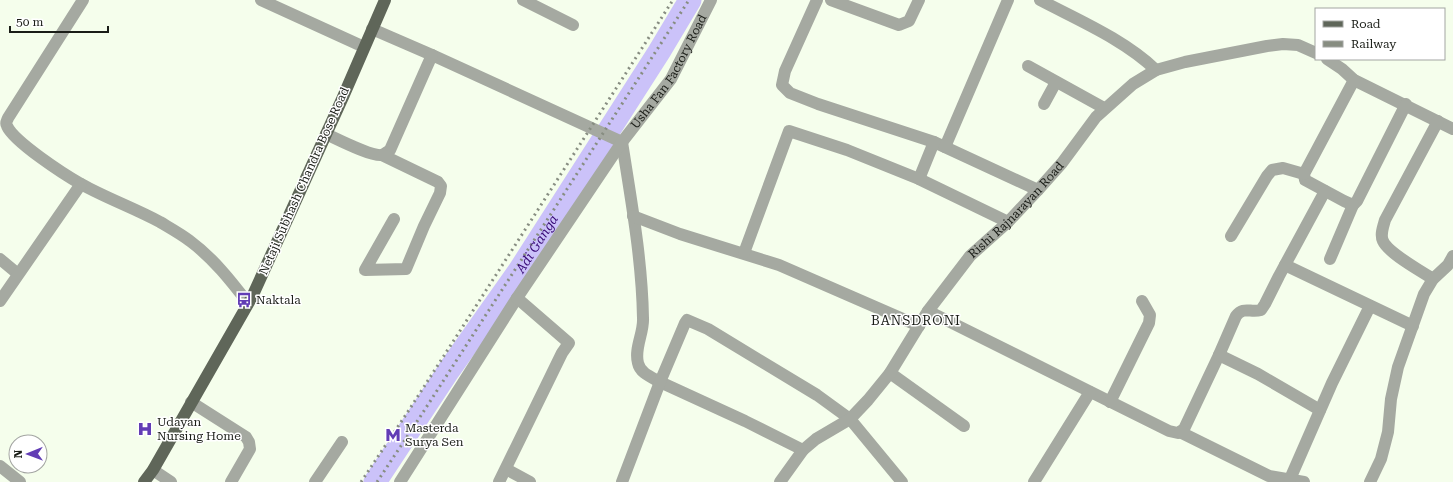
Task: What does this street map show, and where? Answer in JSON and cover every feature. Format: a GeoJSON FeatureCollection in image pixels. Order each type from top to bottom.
{"type":"FeatureCollection","features":[{"type":"Feature","properties":{"kind":"main road","name":"Netaji Subhash Chandra Bose Road"},"geometry":{"type":"LineString","coordinates":[[144,482],[153,470],[248,303],[326,134],[385,0]]}},
{"type":"Feature","properties":{"kind":"street"},"geometry":{"type":"LineString","coordinates":[[82,0],[8,118],[3,121],[14,136],[26,146],[81,184],[160,222],[191,242],[219,266],[248,303]]}},
{"type":"Feature","properties":{"kind":"street"},"geometry":{"type":"LineString","coordinates":[[261,0],[364,47]]}},
{"type":"Feature","properties":{"kind":"street"},"geometry":{"type":"LineString","coordinates":[[522,0],[573,25]]}},
{"type":"Feature","properties":{"kind":"street","name":"Usha Fan Factory Road"},"geometry":{"type":"LineString","coordinates":[[400,482],[517,298],[622,142],[670,79],[711,0]]}},
{"type":"Feature","properties":{"kind":"street"},"geometry":{"type":"LineString","coordinates":[[817,0],[785,71],[782,85],[785,90],[818,104],[939,145],[1038,190]]}},
{"type":"Feature","properties":{"kind":"street"},"geometry":{"type":"LineString","coordinates":[[831,0],[899,25],[909,21],[919,0]]}},
{"type":"Feature","properties":{"kind":"street"},"geometry":{"type":"LineString","coordinates":[[919,179],[939,145],[1008,0]]}},
{"type":"Feature","properties":{"kind":"street"},"geometry":{"type":"LineString","coordinates":[[1040,0],[1125,46],[1140,56],[1156,70]]}},
{"type":"Feature","properties":{"kind":"street"},"geometry":{"type":"LineString","coordinates":[[372,30],[432,55],[622,142],[634,216],[644,319],[637,352],[639,368],[660,382],[745,421],[803,450]]}},
{"type":"Feature","properties":{"kind":"street","name":"Rishi Rajnarayan Road"},"geometry":{"type":"LineString","coordinates":[[780,482],[803,450],[816,439],[850,419],[868,400],[890,373],[928,311],[970,256],[1008,222],[1062,163],[1096,116],[1132,84],[1156,70],[1185,62],[1268,46],[1284,44],[1298,45],[1315,53]]}},
{"type":"Feature","properties":{"kind":"street"},"geometry":{"type":"LineString","coordinates":[[382,155],[390,150],[432,55]]}},
{"type":"Feature","properties":{"kind":"street"},"geometry":{"type":"LineString","coordinates":[[1328,60],[1342,69],[1354,80],[1406,104],[1453,129]]}},
{"type":"Feature","properties":{"kind":"street"},"geometry":{"type":"LineString","coordinates":[[1028,66],[1104,108]]}},
{"type":"Feature","properties":{"kind":"street"},"geometry":{"type":"LineString","coordinates":[[1353,205],[1305,180],[1304,174],[1354,80]]}},
{"type":"Feature","properties":{"kind":"street"},"geometry":{"type":"LineString","coordinates":[[1044,104],[1056,82]]}},
{"type":"Feature","properties":{"kind":"street"},"geometry":{"type":"LineString","coordinates":[[1330,259],[1353,205],[1357,201],[1406,104]]}},
{"type":"Feature","properties":{"kind":"street"},"geometry":{"type":"LineString","coordinates":[[1433,279],[1389,250],[1382,241],[1381,230],[1438,121]]}},
{"type":"Feature","properties":{"kind":"street"},"geometry":{"type":"LineString","coordinates":[[744,253],[789,131],[847,150],[919,179],[1008,222]]}},
{"type":"Feature","properties":{"kind":"street"},"geometry":{"type":"LineString","coordinates":[[326,134],[372,154],[382,155],[438,182],[441,186],[440,193],[406,269],[365,270],[394,219]]}},
{"type":"Feature","properties":{"kind":"street"},"geometry":{"type":"LineString","coordinates":[[1231,236],[1272,170],[1284,168],[1304,174]]}},
{"type":"Feature","properties":{"kind":"street"},"geometry":{"type":"LineString","coordinates":[[0,301],[81,184]]}},
{"type":"Feature","properties":{"kind":"street"},"geometry":{"type":"LineString","coordinates":[[1180,432],[1184,429],[1239,311],[1245,309],[1256,311],[1261,310],[1266,304],[1285,265],[1326,191]]}},
{"type":"Feature","properties":{"kind":"street"},"geometry":{"type":"LineString","coordinates":[[634,216],[680,234],[779,265],[919,326]]}},
{"type":"Feature","properties":{"kind":"street"},"geometry":{"type":"LineString","coordinates":[[1370,482],[1381,459],[1388,432],[1398,367],[1424,294],[1433,279],[1448,265],[1453,256]]}},
{"type":"Feature","properties":{"kind":"street"},"geometry":{"type":"LineString","coordinates":[[0,259],[18,274]]}},
{"type":"Feature","properties":{"kind":"street"},"geometry":{"type":"LineString","coordinates":[[1285,265],[1413,326]]}},
{"type":"Feature","properties":{"kind":"street"},"geometry":{"type":"LineString","coordinates":[[499,482],[562,353],[569,343],[517,298]]}},
{"type":"Feature","properties":{"kind":"street"},"geometry":{"type":"LineString","coordinates":[[1110,402],[1149,323],[1150,314],[1142,300]]}},
{"type":"Feature","properties":{"kind":"street"},"geometry":{"type":"LineString","coordinates":[[1290,479],[1332,383],[1370,306]]}},
{"type":"Feature","properties":{"kind":"street"},"geometry":{"type":"LineString","coordinates":[[928,311],[1169,431],[1180,432],[1269,476],[1304,482]]}},
{"type":"Feature","properties":{"kind":"street"},"geometry":{"type":"LineString","coordinates":[[622,482],[660,382],[687,320],[708,329],[817,395],[850,419],[902,482]]}},
{"type":"Feature","properties":{"kind":"street"},"geometry":{"type":"LineString","coordinates":[[1219,355],[1258,374],[1320,410]]}},
{"type":"Feature","properties":{"kind":"street"},"geometry":{"type":"LineString","coordinates":[[890,373],[964,426]]}},
{"type":"Feature","properties":{"kind":"street"},"geometry":{"type":"LineString","coordinates":[[1034,482],[1090,392]]}},
{"type":"Feature","properties":{"kind":"street"},"geometry":{"type":"LineString","coordinates":[[191,402],[246,437],[249,442],[250,449],[231,482]]}},
{"type":"Feature","properties":{"kind":"street"},"geometry":{"type":"LineString","coordinates":[[315,482],[342,442]]}},
{"type":"Feature","properties":{"kind":"street"},"geometry":{"type":"LineString","coordinates":[[0,466],[20,482]]}},
{"type":"Feature","properties":{"kind":"street"},"geometry":{"type":"LineString","coordinates":[[506,469],[530,482]]}},
{"type":"Feature","properties":{"kind":"street"},"geometry":{"type":"LineString","coordinates":[[153,470],[171,482]]}},
{"type":"Feature","properties":{"kind":"waterway","name":"Adi Ganga"},"geometry":{"type":"LineString","coordinates":[[375,482],[449,370],[519,271],[659,52],[690,0]]}},
{"type":"Feature","properties":{"kind":"railway"},"geometry":{"type":"LineString","coordinates":[[361,482],[673,0]]}},
{"type":"Feature","properties":{"kind":"railway"},"geometry":{"type":"LineString","coordinates":[[377,482],[689,0]]}},
{"type":"Feature","properties":{"kind":"place","name":"Naktala"},"geometry":{"type":"Point","coordinates":[244,300]}},
{"type":"Feature","properties":{"kind":"place","name":"Udayan Nursing Home"},"geometry":{"type":"Point","coordinates":[145,429]}},
{"type":"Feature","properties":{"kind":"place","name":"Masterda Surya Sen"},"geometry":{"type":"Point","coordinates":[393,435]}},
{"type":"Feature","properties":{"kind":"district","name":"BANSDRONI"},"geometry":{"type":"Point","coordinates":[916,320]}}]}
